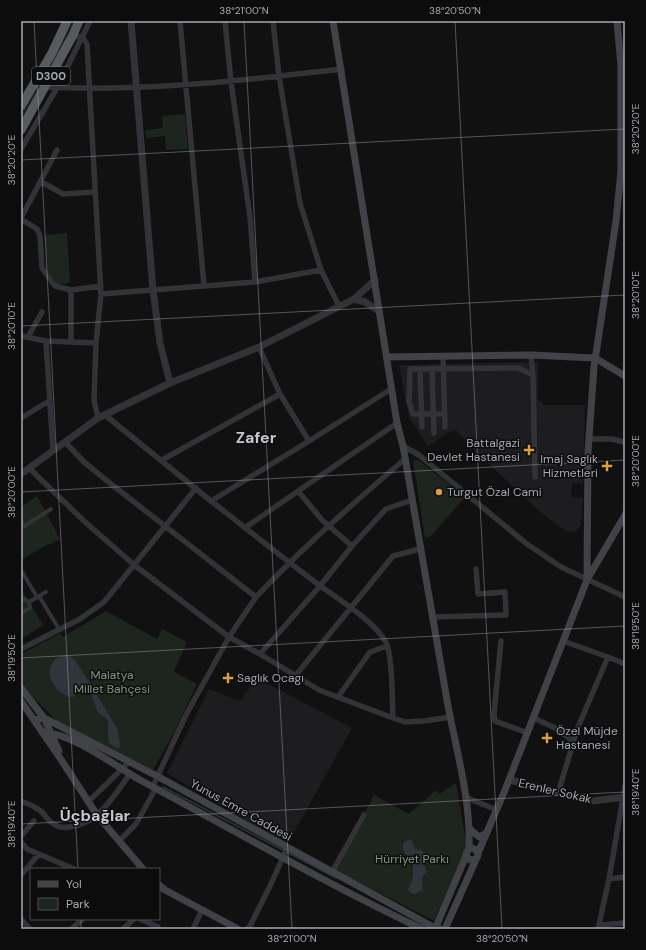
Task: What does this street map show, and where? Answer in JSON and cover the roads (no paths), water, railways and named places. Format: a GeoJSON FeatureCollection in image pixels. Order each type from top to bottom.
{"type":"FeatureCollection","features":[{"type":"Feature","properties":{"kind":"highway","name":"D300"},"geometry":{"type":"LineString","coordinates":[[21,106],[52,53],[67,21]]}},
{"type":"Feature","properties":{"kind":"highway","name":"D300"},"geometry":{"type":"LineString","coordinates":[[21,130],[79,21]]}},
{"type":"Feature","properties":{"kind":"main road"},"geometry":{"type":"LineString","coordinates":[[333,21],[342,69],[391,389],[403,446],[470,829],[468,852],[437,929]]}},
{"type":"Feature","properties":{"kind":"main road"},"geometry":{"type":"LineString","coordinates":[[587,580],[589,439],[595,358],[616,221],[622,198],[621,170],[623,93],[617,21]]}},
{"type":"Feature","properties":{"kind":"main road"},"geometry":{"type":"LineString","coordinates":[[387,357],[531,355],[595,358],[625,376]]}},
{"type":"Feature","properties":{"kind":"main road"},"geometry":{"type":"LineString","coordinates":[[445,929],[510,780],[587,580],[625,515]]}},
{"type":"Feature","properties":{"kind":"main road"},"geometry":{"type":"LineString","coordinates":[[21,688],[44,718],[62,761]]}},
{"type":"Feature","properties":{"kind":"main road"},"geometry":{"type":"LineString","coordinates":[[21,702],[97,815],[142,868]]}},
{"type":"Feature","properties":{"kind":"main road"},"geometry":{"type":"LineString","coordinates":[[34,720],[44,718]]}},
{"type":"Feature","properties":{"kind":"main road","name":"Yunus Emre Caddesi"},"geometry":{"type":"LineString","coordinates":[[44,718],[157,776],[437,929]]}},
{"type":"Feature","properties":{"kind":"main road","name":"Yunus Emre Caddesi"},"geometry":{"type":"LineString","coordinates":[[42,732],[51,733],[74,741],[154,787],[422,929]]}},
{"type":"Feature","properties":{"kind":"main road"},"geometry":{"type":"LineString","coordinates":[[470,829],[479,836],[487,833]]}},
{"type":"Feature","properties":{"kind":"main road"},"geometry":{"type":"LineString","coordinates":[[468,852],[474,849],[477,856]]}},
{"type":"Feature","properties":{"kind":"main road"},"geometry":{"type":"LineString","coordinates":[[160,885],[165,890],[238,929]]}},
{"type":"Feature","properties":{"kind":"street"},"geometry":{"type":"LineString","coordinates":[[21,149],[57,88],[83,38],[90,21]]}},
{"type":"Feature","properties":{"kind":"street"},"geometry":{"type":"LineString","coordinates":[[131,21],[153,290],[160,343],[170,383]]}},
{"type":"Feature","properties":{"kind":"street"},"geometry":{"type":"LineString","coordinates":[[180,21],[204,285]]}},
{"type":"Feature","properties":{"kind":"street"},"geometry":{"type":"LineString","coordinates":[[225,21],[231,82],[250,217],[255,282]]}},
{"type":"Feature","properties":{"kind":"street"},"geometry":{"type":"LineString","coordinates":[[273,21],[278,76],[300,204],[321,270],[339,306]]}},
{"type":"Feature","properties":{"kind":"street"},"geometry":{"type":"LineString","coordinates":[[73,34],[83,38],[87,44],[101,294],[96,343],[94,400],[98,418]]}},
{"type":"Feature","properties":{"kind":"street"},"geometry":{"type":"LineString","coordinates":[[45,87],[136,89],[231,82],[342,69]]}},
{"type":"Feature","properties":{"kind":"street"},"geometry":{"type":"LineString","coordinates":[[57,150],[21,219],[37,229],[40,236],[42,268],[55,286],[71,290],[100,286]]}},
{"type":"Feature","properties":{"kind":"street"},"geometry":{"type":"LineString","coordinates":[[40,182],[63,194],[95,192]]}},
{"type":"Feature","properties":{"kind":"street"},"geometry":{"type":"LineString","coordinates":[[101,294],[255,282],[321,270]]}},
{"type":"Feature","properties":{"kind":"street"},"geometry":{"type":"LineString","coordinates":[[21,474],[98,418],[170,383],[259,347],[354,299],[375,280]]}},
{"type":"Feature","properties":{"kind":"street"},"geometry":{"type":"LineString","coordinates":[[71,290],[71,342]]}},
{"type":"Feature","properties":{"kind":"street"},"geometry":{"type":"LineString","coordinates":[[354,299],[365,302],[378,311]]}},
{"type":"Feature","properties":{"kind":"street"},"geometry":{"type":"LineString","coordinates":[[28,337],[42,312]]}},
{"type":"Feature","properties":{"kind":"street"},"geometry":{"type":"LineString","coordinates":[[21,336],[46,341],[96,343]]}},
{"type":"Feature","properties":{"kind":"street"},"geometry":{"type":"LineString","coordinates":[[46,341],[53,451]]}},
{"type":"Feature","properties":{"kind":"street"},"geometry":{"type":"LineString","coordinates":[[259,347],[280,394],[309,441]]}},
{"type":"Feature","properties":{"kind":"street"},"geometry":{"type":"LineString","coordinates":[[531,355],[533,375],[534,477]]}},
{"type":"Feature","properties":{"kind":"street"},"geometry":{"type":"LineString","coordinates":[[444,356],[445,427]]}},
{"type":"Feature","properties":{"kind":"street"},"geometry":{"type":"LineString","coordinates":[[420,368],[422,427]]}},
{"type":"Feature","properties":{"kind":"street"},"geometry":{"type":"LineString","coordinates":[[432,368],[434,433]]}},
{"type":"Feature","properties":{"kind":"street"},"geometry":{"type":"LineString","coordinates":[[445,414],[413,414],[409,402],[410,369],[518,368],[533,375]]}},
{"type":"Feature","properties":{"kind":"street"},"geometry":{"type":"LineString","coordinates":[[211,501],[391,389]]}},
{"type":"Feature","properties":{"kind":"street"},"geometry":{"type":"LineString","coordinates":[[162,460],[280,394]]}},
{"type":"Feature","properties":{"kind":"street"},"geometry":{"type":"LineString","coordinates":[[21,418],[49,401]]}},
{"type":"Feature","properties":{"kind":"street"},"geometry":{"type":"LineString","coordinates":[[105,415],[289,562],[320,586],[351,607],[382,635],[388,646],[393,718]]}},
{"type":"Feature","properties":{"kind":"street"},"geometry":{"type":"LineString","coordinates":[[246,527],[397,423]]}},
{"type":"Feature","properties":{"kind":"street"},"geometry":{"type":"LineString","coordinates":[[589,439],[611,439],[625,442]]}},
{"type":"Feature","properties":{"kind":"street"},"geometry":{"type":"LineString","coordinates":[[65,442],[84,462],[256,597]]}},
{"type":"Feature","properties":{"kind":"street"},"geometry":{"type":"LineString","coordinates":[[403,446],[419,455],[527,544],[561,567],[625,597]]}},
{"type":"Feature","properties":{"kind":"street"},"geometry":{"type":"LineString","coordinates":[[119,841],[136,824],[154,787],[157,776],[188,713],[229,637],[256,597],[289,562],[328,525],[405,458]]}},
{"type":"Feature","properties":{"kind":"street"},"geometry":{"type":"LineString","coordinates":[[29,468],[84,521],[133,564],[229,637],[320,690],[393,718],[405,722],[450,717]]}},
{"type":"Feature","properties":{"kind":"street"},"geometry":{"type":"LineString","coordinates":[[21,649],[80,618],[104,602],[133,564],[196,488]]}},
{"type":"Feature","properties":{"kind":"street"},"geometry":{"type":"LineString","coordinates":[[298,491],[322,520],[352,546]]}},
{"type":"Feature","properties":{"kind":"street"},"geometry":{"type":"LineString","coordinates":[[260,654],[320,586],[352,546],[386,509],[412,500]]}},
{"type":"Feature","properties":{"kind":"street"},"geometry":{"type":"LineString","coordinates":[[21,521],[24,526],[51,508]]}},
{"type":"Feature","properties":{"kind":"street"},"geometry":{"type":"LineString","coordinates":[[296,675],[393,556],[420,549]]}},
{"type":"Feature","properties":{"kind":"street"},"geometry":{"type":"LineString","coordinates":[[432,617],[506,615],[505,592],[478,594],[476,569]]}},
{"type":"Feature","properties":{"kind":"street"},"geometry":{"type":"LineString","coordinates":[[21,570],[59,629]]}},
{"type":"Feature","properties":{"kind":"street"},"geometry":{"type":"LineString","coordinates":[[29,602],[46,592]]}},
{"type":"Feature","properties":{"kind":"street"},"geometry":{"type":"LineString","coordinates":[[21,600],[24,599],[29,602]]}},
{"type":"Feature","properties":{"kind":"street"},"geometry":{"type":"LineString","coordinates":[[21,613],[30,608],[29,602]]}},
{"type":"Feature","properties":{"kind":"street"},"geometry":{"type":"LineString","coordinates":[[376,650],[384,640]]}},
{"type":"Feature","properties":{"kind":"street"},"geometry":{"type":"LineString","coordinates":[[501,641],[494,719],[495,721],[528,733]]}},
{"type":"Feature","properties":{"kind":"street"},"geometry":{"type":"LineString","coordinates":[[563,641],[625,664]]}},
{"type":"Feature","properties":{"kind":"street"},"geometry":{"type":"LineString","coordinates":[[338,697],[370,652],[388,646]]}},
{"type":"Feature","properties":{"kind":"street"},"geometry":{"type":"LineString","coordinates":[[558,793],[578,727],[608,657]]}},
{"type":"Feature","properties":{"kind":"street"},"geometry":{"type":"LineString","coordinates":[[534,718],[555,728],[573,741]]}},
{"type":"Feature","properties":{"kind":"street"},"geometry":{"type":"LineString","coordinates":[[89,802],[129,762]]}},
{"type":"Feature","properties":{"kind":"street"},"geometry":{"type":"LineString","coordinates":[[21,801],[41,812],[54,825],[76,827],[88,822],[97,815],[130,774]]}},
{"type":"Feature","properties":{"kind":"street","name":"Erenler Sokak"},"geometry":{"type":"LineString","coordinates":[[510,780],[593,801],[624,798]]}},
{"type":"Feature","properties":{"kind":"street"},"geometry":{"type":"LineString","coordinates":[[625,786],[599,927],[625,923]]}},
{"type":"Feature","properties":{"kind":"street"},"geometry":{"type":"LineString","coordinates":[[465,798],[497,810]]}},
{"type":"Feature","properties":{"kind":"street"},"geometry":{"type":"LineString","coordinates":[[332,872],[364,815]]}},
{"type":"Feature","properties":{"kind":"street"},"geometry":{"type":"LineString","coordinates":[[21,836],[34,821]]}},
{"type":"Feature","properties":{"kind":"street"},"geometry":{"type":"LineString","coordinates":[[21,842],[27,849],[38,855],[71,868]]}},
{"type":"Feature","properties":{"kind":"street"},"geometry":{"type":"LineString","coordinates":[[247,929],[250,926],[271,884],[287,848]]}},
{"type":"Feature","properties":{"kind":"street"},"geometry":{"type":"LineString","coordinates":[[21,875],[38,855]]}},
{"type":"Feature","properties":{"kind":"street"},"geometry":{"type":"LineString","coordinates":[[609,879],[625,877]]}},
{"type":"Feature","properties":{"kind":"street"},"geometry":{"type":"LineString","coordinates":[[193,929],[202,910]]}},
{"type":"Feature","properties":{"kind":"street"},"geometry":{"type":"LineString","coordinates":[[21,919],[30,929]]}},
{"type":"Feature","properties":{"kind":"street"},"geometry":{"type":"LineString","coordinates":[[74,928],[82,920]]}},
{"type":"Feature","properties":{"kind":"street"},"geometry":{"type":"LineString","coordinates":[[124,929],[133,920]]}},
{"type":"Feature","properties":{"kind":"street"},"geometry":{"type":"LineString","coordinates":[[142,920],[159,928]]}},
{"type":"Feature","properties":{"kind":"waterway"},"geometry":{"type":"LineString","coordinates":[[163,787],[336,878]]}},
{"type":"Feature","properties":{"kind":"place","name":"Battalgazi Devlet Hastanesi"},"geometry":{"type":"Point","coordinates":[529,450]}},
{"type":"Feature","properties":{"kind":"place","name":"Imaj Saglık Hizmetleri"},"geometry":{"type":"Point","coordinates":[607,466]}},
{"type":"Feature","properties":{"kind":"place","name":"Turgut Özal Cami"},"geometry":{"type":"Point","coordinates":[439,492]}},
{"type":"Feature","properties":{"kind":"place","name":"Saglık Ocagı"},"geometry":{"type":"Point","coordinates":[228,678]}},
{"type":"Feature","properties":{"kind":"place","name":"Özel Müjde Hastanesi"},"geometry":{"type":"Point","coordinates":[547,738]}},
{"type":"Feature","properties":{"kind":"district","name":"Zafer"},"geometry":{"type":"Point","coordinates":[256,437]}},
{"type":"Feature","properties":{"kind":"district","name":"Üçbağlar"},"geometry":{"type":"Point","coordinates":[95,815]}},
{"type":"Feature","properties":{"kind":"park label","name":"Malatya Millet Bahçesi"},"geometry":{"type":"Point","coordinates":[112,682]}},
{"type":"Feature","properties":{"kind":"park label","name":"Hürriyet Parkı"},"geometry":{"type":"Point","coordinates":[412,859]}}]}
